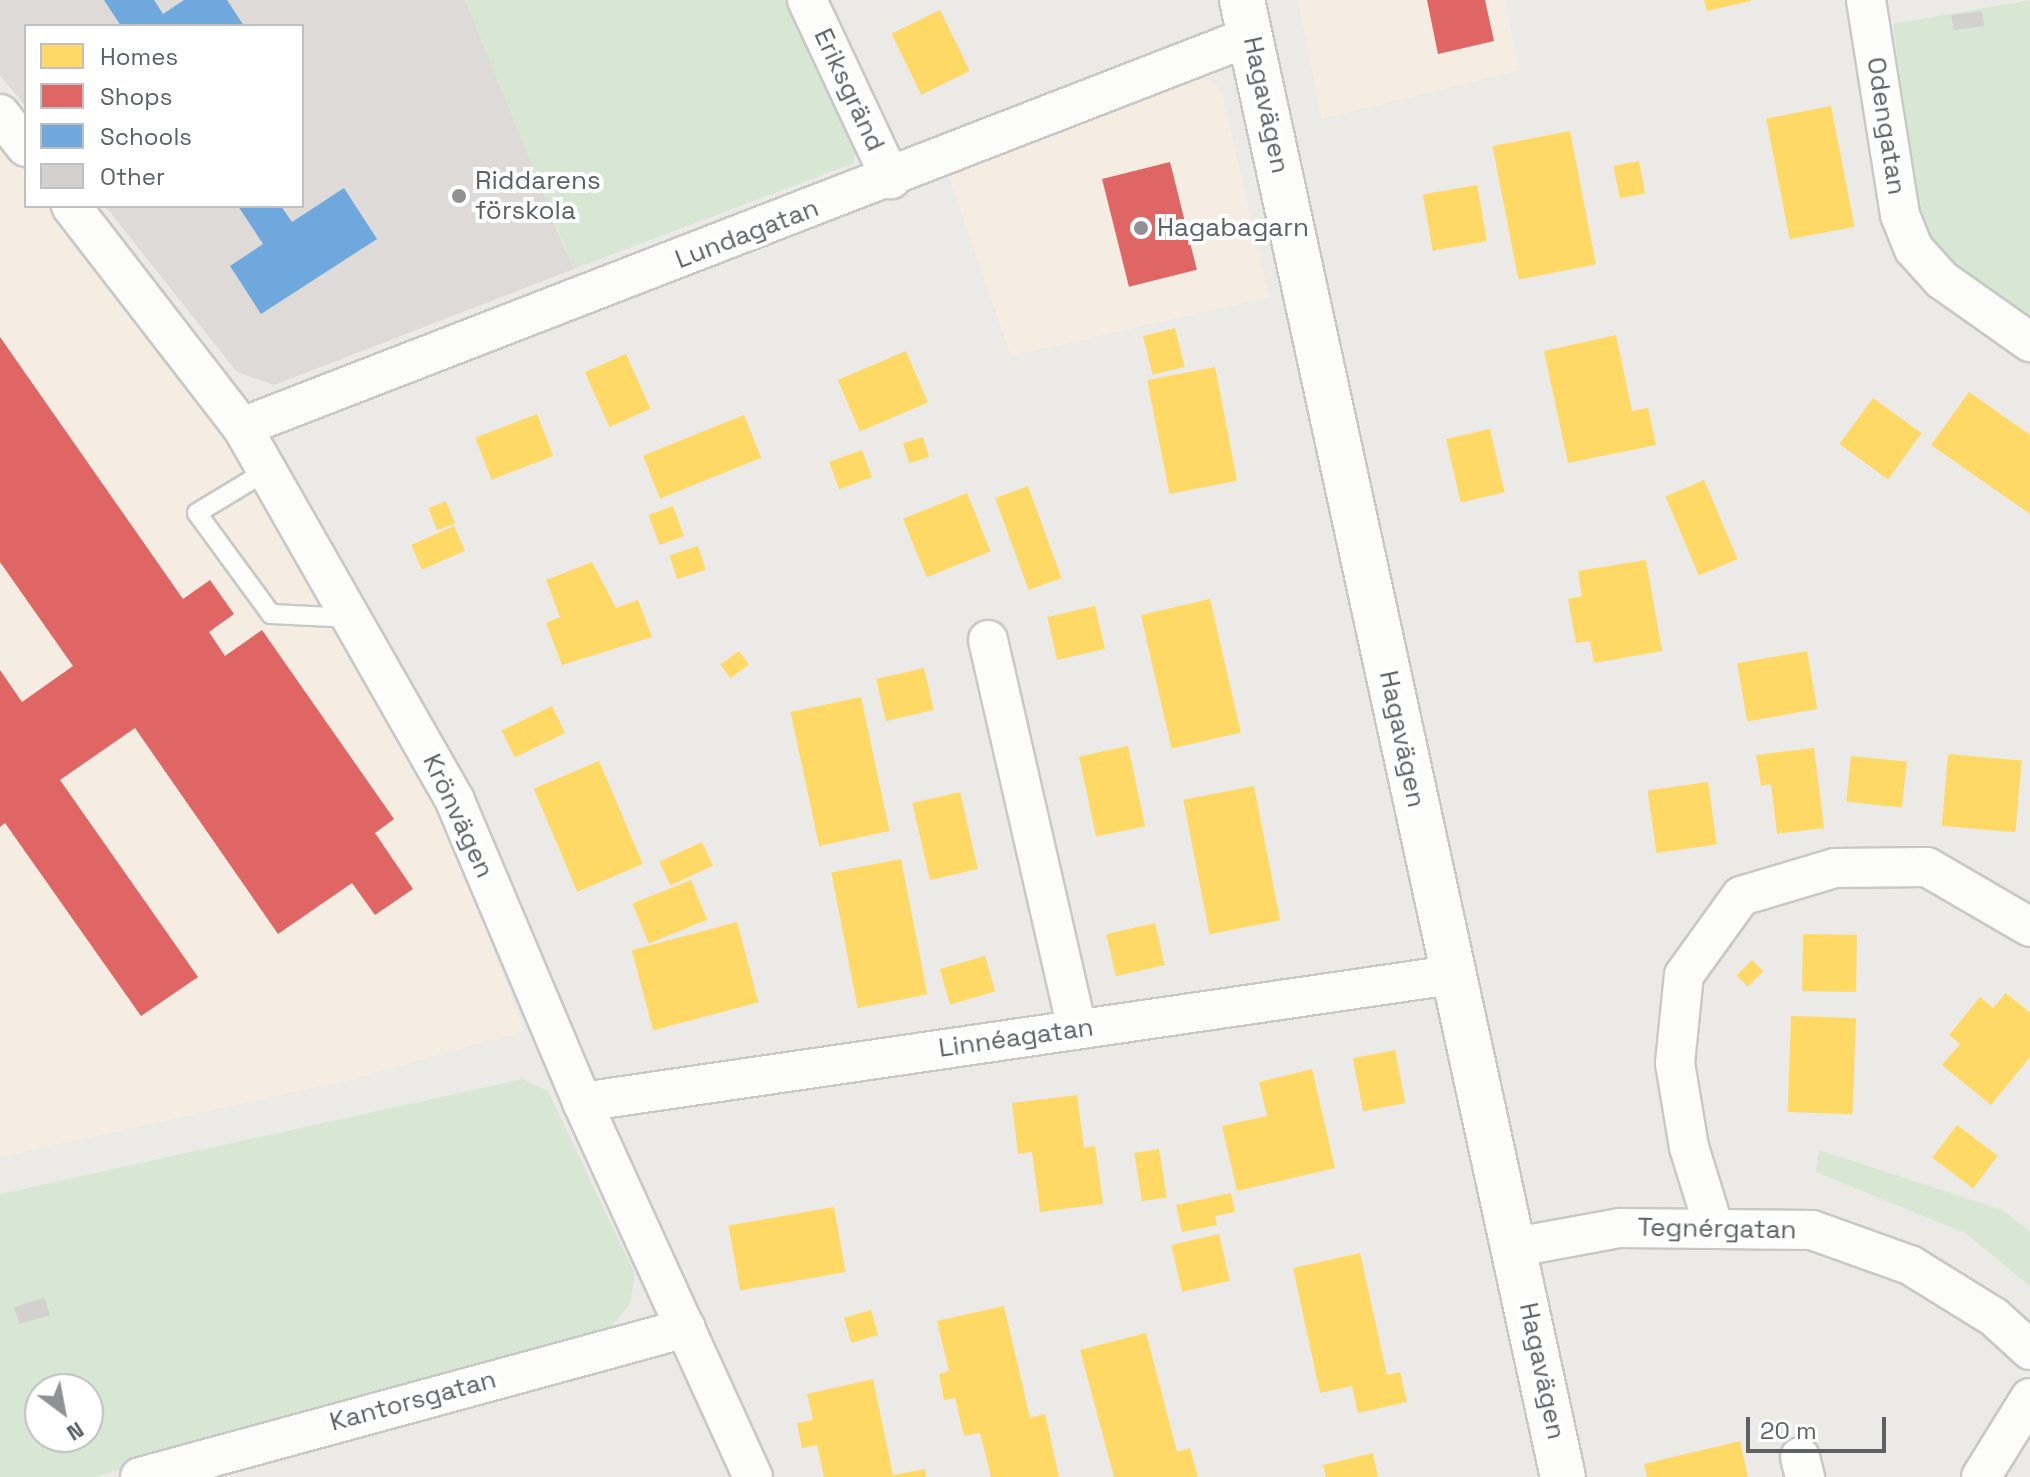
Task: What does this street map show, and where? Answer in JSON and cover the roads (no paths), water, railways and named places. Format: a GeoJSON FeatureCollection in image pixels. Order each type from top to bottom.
{"type":"FeatureCollection","features":[{"type":"Feature","properties":{"kind":"street","name":"Eriksgränd"},"geometry":{"type":"LineString","coordinates":[[807,0],[891,179]]}},
{"type":"Feature","properties":{"kind":"street","name":"Odengatan"},"geometry":{"type":"LineString","coordinates":[[1866,0],[1900,215],[1914,249],[1942,280],[2030,342]]}},
{"type":"Feature","properties":{"kind":"street","name":"Lundagatan"},"geometry":{"type":"LineString","coordinates":[[242,427],[891,179],[1247,18]]}},
{"type":"Feature","properties":{"kind":"street","name":"Hagavägen"},"geometry":{"type":"LineString","coordinates":[[1247,18],[1451,975],[1516,1247],[1563,1477]]}},
{"type":"Feature","properties":{"kind":"street"},"geometry":{"type":"LineString","coordinates":[[0,114],[24,144]]}},
{"type":"Feature","properties":{"kind":"street","name":"Krönvägen"},"geometry":{"type":"LineString","coordinates":[[73,208],[242,427],[356,618],[455,801],[582,1102],[753,1477]]}},
{"type":"Feature","properties":{"kind":"street"},"geometry":{"type":"LineString","coordinates":[[988,640],[1077,1029]]}},
{"type":"Feature","properties":{"kind":"street"},"geometry":{"type":"LineString","coordinates":[[1713,1225],[1689,1147],[1675,1063],[1684,975],[1741,896],[1835,868],[1927,867],[2030,927]]}},
{"type":"Feature","properties":{"kind":"street","name":"Linnéagatan"},"geometry":{"type":"LineString","coordinates":[[582,1102],[1451,975]]}},
{"type":"Feature","properties":{"kind":"street","name":"Tegnérgatan"},"geometry":{"type":"LineString","coordinates":[[1516,1247],[1582,1232],[1713,1225],[1812,1230],[1910,1265],[1994,1317],[2030,1350]]}},
{"type":"Feature","properties":{"kind":"street","name":"Kantorsgatan"},"geometry":{"type":"LineString","coordinates":[[140,1477],[686,1328]]}},
{"type":"Feature","properties":{"kind":"street"},"geometry":{"type":"LineString","coordinates":[[1981,1477],[2030,1398]]}},
{"type":"Feature","properties":{"kind":"lane"},"geometry":{"type":"LineString","coordinates":[[268,470],[197,513],[271,614],[356,618]]}},
{"type":"Feature","properties":{"kind":"place","name":"Riddarens förskola"},"geometry":{"type":"Point","coordinates":[459,196]}},
{"type":"Feature","properties":{"kind":"place","name":"Hagabagarn"},"geometry":{"type":"Point","coordinates":[1141,228]}}]}
